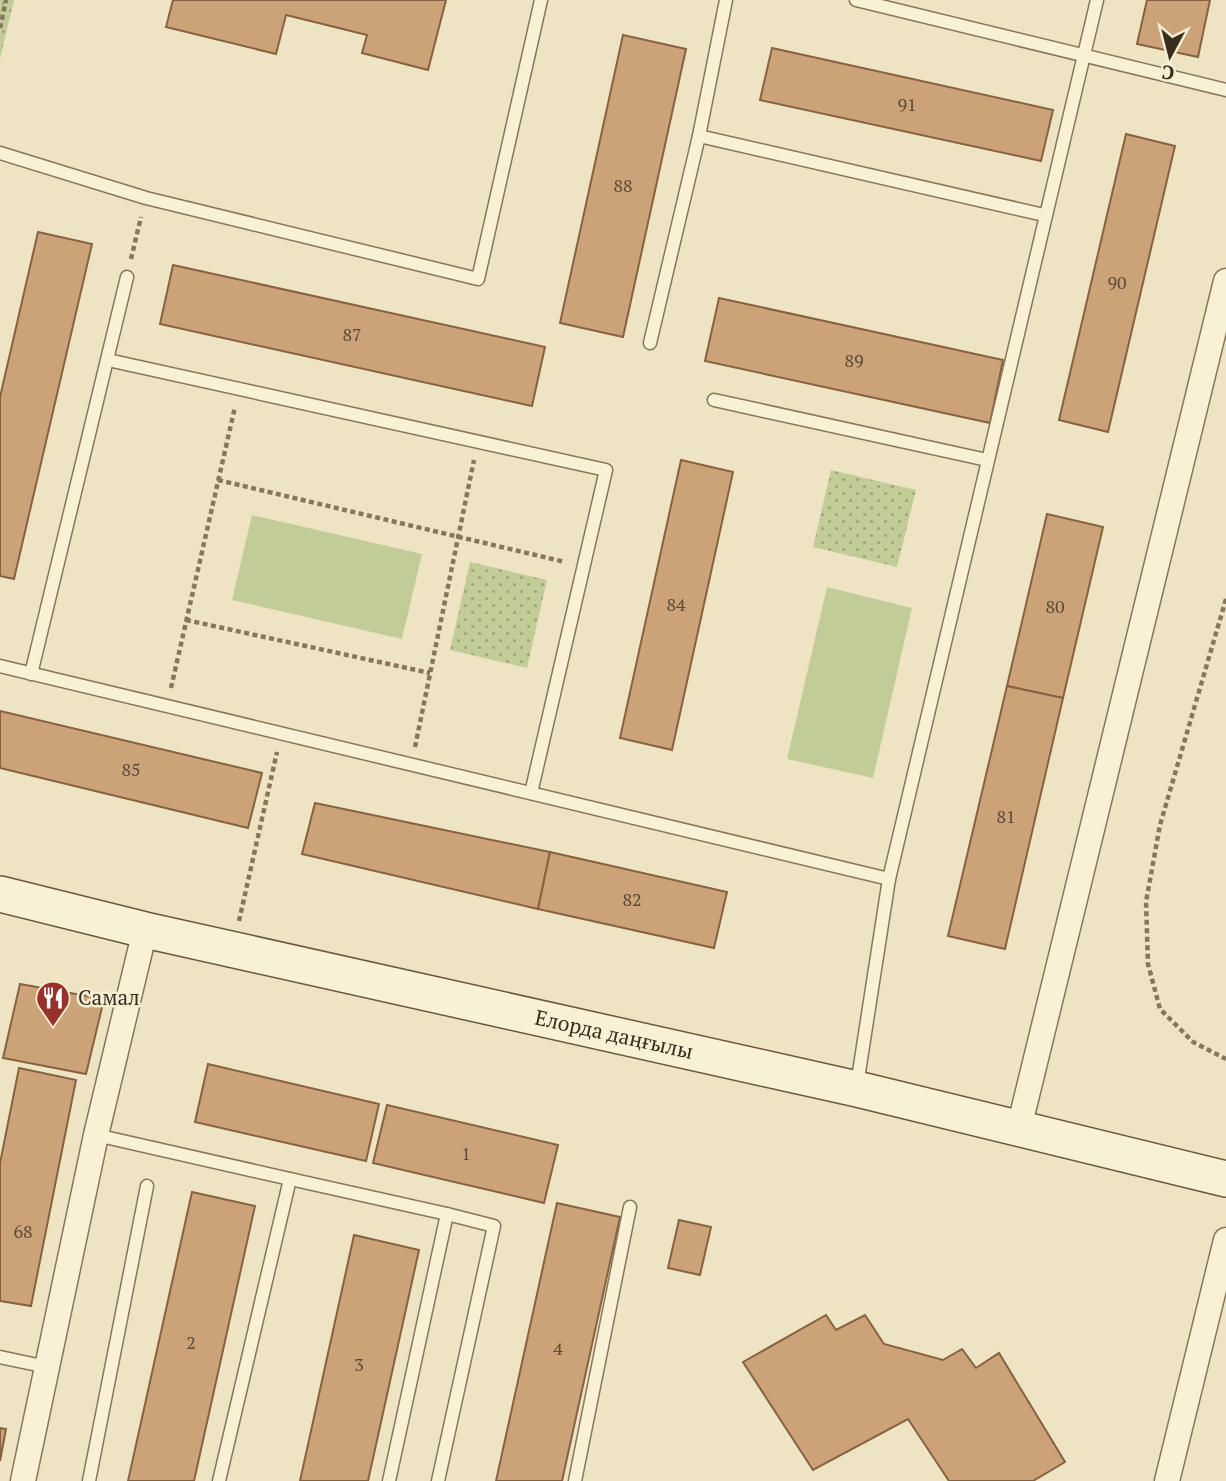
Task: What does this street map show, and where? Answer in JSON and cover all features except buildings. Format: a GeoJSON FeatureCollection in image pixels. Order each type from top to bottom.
{"type":"FeatureCollection","features":[{"type":"Feature","properties":{"kind":"street"},"geometry":{"type":"LineString","coordinates":[[1019,1128],[1226,281]]}},
{"type":"Feature","properties":{"kind":"street","name":"Елорда даңғылы"},"geometry":{"type":"LineString","coordinates":[[1,898],[857,1089],[1226,1179]]}},
{"type":"Feature","properties":{"kind":"street"},"geometry":{"type":"LineString","coordinates":[[23,1481],[96,1135],[145,930]]}},
{"type":"Feature","properties":{"kind":"street"},"geometry":{"type":"LineString","coordinates":[[1167,1481],[1226,1240]]}},
{"type":"Feature","properties":{"kind":"lane"},"geometry":{"type":"LineString","coordinates":[[0,153],[146,198],[478,279],[541,0]]}},
{"type":"Feature","properties":{"kind":"lane"},"geometry":{"type":"LineString","coordinates":[[650,343],[699,136],[726,0]]}},
{"type":"Feature","properties":{"kind":"lane"},"geometry":{"type":"LineString","coordinates":[[856,0],[1226,90]]}},
{"type":"Feature","properties":{"kind":"lane"},"geometry":{"type":"LineString","coordinates":[[857,1089],[889,879],[1097,0]]}},
{"type":"Feature","properties":{"kind":"lane"},"geometry":{"type":"LineString","coordinates":[[699,136],[1044,215]]}},
{"type":"Feature","properties":{"kind":"lane"},"geometry":{"type":"LineString","coordinates":[[31,674],[127,277]]}},
{"type":"Feature","properties":{"kind":"lane"},"geometry":{"type":"LineString","coordinates":[[108,360],[606,470],[531,793]]}},
{"type":"Feature","properties":{"kind":"lane"},"geometry":{"type":"LineString","coordinates":[[714,400],[987,460]]}},
{"type":"Feature","properties":{"kind":"lane"},"geometry":{"type":"LineString","coordinates":[[0,666],[889,879]]}},
{"type":"Feature","properties":{"kind":"lane"},"geometry":{"type":"LineString","coordinates":[[96,1135],[494,1226],[438,1481]]}},
{"type":"Feature","properties":{"kind":"lane"},"geometry":{"type":"LineString","coordinates":[[219,1481],[289,1179]]}},
{"type":"Feature","properties":{"kind":"lane"},"geometry":{"type":"LineString","coordinates":[[89,1481],[148,1186]]}},
{"type":"Feature","properties":{"kind":"lane"},"geometry":{"type":"LineString","coordinates":[[575,1481],[630,1207]]}},
{"type":"Feature","properties":{"kind":"lane"},"geometry":{"type":"LineString","coordinates":[[388,1481],[447,1214]]}},
{"type":"Feature","properties":{"kind":"lane"},"geometry":{"type":"LineString","coordinates":[[0,1357],[47,1367]]}},
{"type":"Feature","properties":{"kind":"path"},"geometry":{"type":"LineString","coordinates":[[0,26],[6,0]]}},
{"type":"Feature","properties":{"kind":"path"},"geometry":{"type":"LineString","coordinates":[[127,277],[146,198]]}},
{"type":"Feature","properties":{"kind":"path"},"geometry":{"type":"LineString","coordinates":[[167,706],[239,389]]}},
{"type":"Feature","properties":{"kind":"path"},"geometry":{"type":"LineString","coordinates":[[412,765],[478,441]]}},
{"type":"Feature","properties":{"kind":"path"},"geometry":{"type":"LineString","coordinates":[[218,480],[583,566]]}},
{"type":"Feature","properties":{"kind":"path"},"geometry":{"type":"LineString","coordinates":[[1226,599],[1160,825],[1146,902],[1148,964],[1160,1009],[1193,1042],[1226,1059]]}},
{"type":"Feature","properties":{"kind":"path"},"geometry":{"type":"LineString","coordinates":[[186,620],[430,673]]}},
{"type":"Feature","properties":{"kind":"path"},"geometry":{"type":"LineString","coordinates":[[232,949],[281,733]]}},
{"type":"Feature","properties":{"kind":"green space"},"geometry":{"type":"Polygon","coordinates":[[[0,0],[14,0],[0,59],[0,0]]]}},
{"type":"Feature","properties":{"kind":"green space"},"geometry":{"type":"Polygon","coordinates":[[[831,470],[916,490],[897,567],[813,547],[831,470]]]}},
{"type":"Feature","properties":{"kind":"green space"},"geometry":{"type":"Polygon","coordinates":[[[252,515],[422,554],[402,639],[232,600],[252,515]]]}},
{"type":"Feature","properties":{"kind":"green space"},"geometry":{"type":"Polygon","coordinates":[[[470,562],[547,580],[527,668],[450,650],[470,562]]]}},
{"type":"Feature","properties":{"kind":"green space"},"geometry":{"type":"Polygon","coordinates":[[[827,587],[912,608],[873,778],[787,759],[827,587]]]}},
{"type":"Feature","properties":{"kind":"place","name":"Самал"},"geometry":{"type":"Point","coordinates":[53,1028]}}]}
